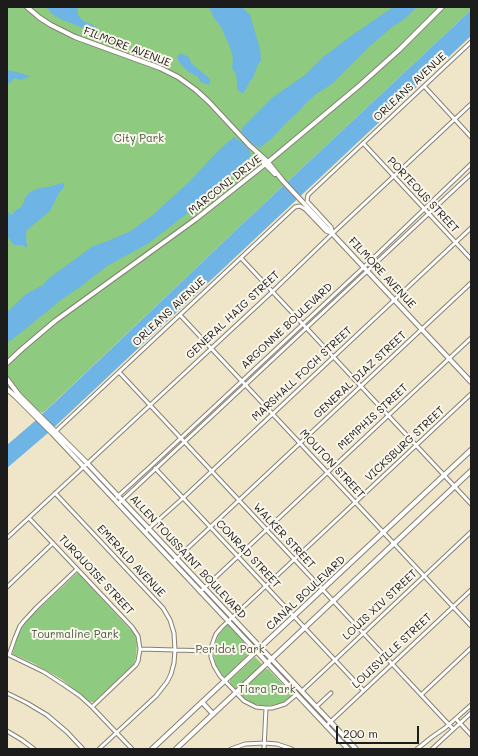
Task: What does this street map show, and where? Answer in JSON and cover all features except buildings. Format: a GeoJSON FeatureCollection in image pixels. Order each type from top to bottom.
{"type":"FeatureCollection","features":[{"type":"Feature","properties":{"kind":"main road","name":"FILMORE AVENUE"},"geometry":{"type":"LineString","coordinates":[[27,7],[51,25],[75,37],[154,66],[178,77],[190,85],[209,102],[333,233],[471,382]]}},
{"type":"Feature","properties":{"kind":"main road","name":"MARCONI DRIVE"},"geometry":{"type":"LineString","coordinates":[[7,364],[55,321],[196,219],[266,163],[360,85],[399,50],[442,7]]}},
{"type":"Feature","properties":{"kind":"main road","name":"ALLEN TOUSSAINT BOULEVARD"},"geometry":{"type":"LineString","coordinates":[[7,379],[37,415]]}},
{"type":"Feature","properties":{"kind":"main road","name":"ALLEN TOUSSAINT BOULEVARD"},"geometry":{"type":"LineString","coordinates":[[7,389],[68,442],[356,749]]}},
{"type":"Feature","properties":{"kind":"main road","name":"ALLEN TOUSSAINT BOULEVARD"},"geometry":{"type":"LineString","coordinates":[[54,431],[64,446],[83,467],[348,749]]}},
{"type":"Feature","properties":{"kind":"main road"},"geometry":{"type":"LineString","coordinates":[[64,446],[68,442]]}},
{"type":"Feature","properties":{"kind":"main road","name":"CANAL BOULEVARD"},"geometry":{"type":"LineString","coordinates":[[152,749],[471,450]]}},
{"type":"Feature","properties":{"kind":"main road"},"geometry":{"type":"LineString","coordinates":[[176,749],[471,471]]}},
{"type":"Feature","properties":{"kind":"main road"},"geometry":{"type":"LineString","coordinates":[[214,606],[218,602]]}},
{"type":"Feature","properties":{"kind":"main road"},"geometry":{"type":"LineString","coordinates":[[244,639],[249,635]]}},
{"type":"Feature","properties":{"kind":"main road"},"geometry":{"type":"LineString","coordinates":[[283,680],[288,676]]}},
{"type":"Feature","properties":{"kind":"main road"},"geometry":{"type":"LineString","coordinates":[[202,702],[213,714]]}},
{"type":"Feature","properties":{"kind":"main road"},"geometry":{"type":"LineString","coordinates":[[315,714],[318,709]]}},
{"type":"Feature","properties":{"kind":"street","name":"ORLEANS AVENUE"},"geometry":{"type":"LineString","coordinates":[[333,233],[330,227],[307,201],[308,195],[471,42]]}},
{"type":"Feature","properties":{"kind":"street"},"geometry":{"type":"LineString","coordinates":[[424,86],[471,137]]}},
{"type":"Feature","properties":{"kind":"street","name":"GENERAL HAIG STREET"},"geometry":{"type":"LineString","coordinates":[[7,538],[272,292],[471,104]]}},
{"type":"Feature","properties":{"kind":"street","name":"PORTEOUS STREET"},"geometry":{"type":"LineString","coordinates":[[363,143],[471,259]]}},
{"type":"Feature","properties":{"kind":"street","name":"ARGONNE BOULEVARD"},"geometry":{"type":"LineString","coordinates":[[114,499],[242,381],[471,164]]}},
{"type":"Feature","properties":{"kind":"street","name":"ARGONNE BOULEVARD"},"geometry":{"type":"LineString","coordinates":[[118,504],[471,174]]}},
{"type":"Feature","properties":{"kind":"street","name":"ORLEANS AVENUE"},"geometry":{"type":"LineString","coordinates":[[54,431],[295,207],[300,206],[305,209],[326,231],[333,233]]}},
{"type":"Feature","properties":{"kind":"street","name":"MARSHALL FOCH STREET"},"geometry":{"type":"LineString","coordinates":[[145,532],[471,228]]}},
{"type":"Feature","properties":{"kind":"street"},"geometry":{"type":"LineString","coordinates":[[240,258],[471,504]]}},
{"type":"Feature","properties":{"kind":"street","name":"GENERAL DIAZ STREET"},"geometry":{"type":"LineString","coordinates":[[173,562],[471,283]]}},
{"type":"Feature","properties":{"kind":"street","name":"MOUTON STREET"},"geometry":{"type":"LineString","coordinates":[[180,315],[471,626]]}},
{"type":"Feature","properties":{"kind":"street","name":"MEMPHIS STREET"},"geometry":{"type":"LineString","coordinates":[[200,592],[471,338]]}},
{"type":"Feature","properties":{"kind":"street","name":"WALKER STREET"},"geometry":{"type":"LineString","coordinates":[[118,372],[453,729]]}},
{"type":"Feature","properties":{"kind":"street","name":"VICKSBURG STREET"},"geometry":{"type":"LineString","coordinates":[[211,651],[215,636],[228,621],[471,394]]}},
{"type":"Feature","properties":{"kind":"street","name":"CONRAD STREET"},"geometry":{"type":"LineString","coordinates":[[152,465],[364,690]]}},
{"type":"Feature","properties":{"kind":"street","name":"EMERALD AVENUE"},"geometry":{"type":"LineString","coordinates":[[56,494],[163,608],[173,626],[175,650],[173,669],[167,682],[162,689],[99,749]]}},
{"type":"Feature","properties":{"kind":"street","name":"TURQUOISE STREET"},"geometry":{"type":"LineString","coordinates":[[29,518],[136,632],[140,649]]}},
{"type":"Feature","properties":{"kind":"street","name":"LOUIS XIV STREET"},"geometry":{"type":"LineString","coordinates":[[302,692],[471,532]]}},
{"type":"Feature","properties":{"kind":"street"},"geometry":{"type":"LineString","coordinates":[[7,587],[54,543]]}},
{"type":"Feature","properties":{"kind":"street"},"geometry":{"type":"LineString","coordinates":[[77,569],[24,621],[8,655],[54,678],[80,696],[132,749]]}},
{"type":"Feature","properties":{"kind":"street","name":"LOUISVILLE STREET"},"geometry":{"type":"LineString","coordinates":[[326,726],[471,590]]}},
{"type":"Feature","properties":{"kind":"street"},"geometry":{"type":"LineString","coordinates":[[421,695],[471,648]]}},
{"type":"Feature","properties":{"kind":"street"},"geometry":{"type":"LineString","coordinates":[[92,707],[136,665],[140,649],[211,651],[215,668],[224,681],[242,699],[250,705],[259,708],[276,707],[282,705],[297,694]]}},
{"type":"Feature","properties":{"kind":"street"},"geometry":{"type":"LineString","coordinates":[[7,693],[47,716],[67,732],[83,749]]}},
{"type":"Feature","properties":{"kind":"street"},"geometry":{"type":"LineString","coordinates":[[318,709],[331,693]]}},
{"type":"Feature","properties":{"kind":"street"},"geometry":{"type":"LineString","coordinates":[[418,749],[449,725],[471,705]]}},
{"type":"Feature","properties":{"kind":"street"},"geometry":{"type":"LineString","coordinates":[[264,749],[266,708]]}},
{"type":"Feature","properties":{"kind":"street"},"geometry":{"type":"LineString","coordinates":[[432,749],[471,713]]}},
{"type":"Feature","properties":{"kind":"street"},"geometry":{"type":"LineString","coordinates":[[456,719],[471,734]]}},
{"type":"Feature","properties":{"kind":"street"},"geometry":{"type":"LineString","coordinates":[[7,731],[34,749]]}},
{"type":"Feature","properties":{"kind":"street"},"geometry":{"type":"LineString","coordinates":[[231,749],[245,744],[264,743],[277,744],[292,749]]}},
{"type":"Feature","properties":{"kind":"green space","name":"City Park"},"geometry":{"type":"Polygon","coordinates":[[[7,7],[471,7],[471,10],[43,413],[34,409],[7,379],[7,7]]]}},
{"type":"Feature","properties":{"kind":"green space","name":"Tourmaline Park"},"geometry":{"type":"Polygon","coordinates":[[[77,573],[134,633],[137,641],[134,664],[94,702],[90,702],[61,679],[33,663],[13,654],[17,637],[24,624],[77,573]]]}},
{"type":"Feature","properties":{"kind":"green space","name":"Peridot Park"},"geometry":{"type":"Polygon","coordinates":[[[227,625],[229,625],[251,651],[224,677],[216,665],[214,650],[218,636],[227,625]]]}},
{"type":"Feature","properties":{"kind":"green space"},"geometry":{"type":"Polygon","coordinates":[[[255,657],[263,665],[237,690],[230,683],[230,680],[255,657]]]}},
{"type":"Feature","properties":{"kind":"green space","name":"Tiara Park"},"geometry":{"type":"Polygon","coordinates":[[[265,669],[268,669],[292,694],[292,696],[279,704],[266,706],[254,704],[241,696],[239,692],[265,669]]]}},
{"type":"Feature","properties":{"kind":"water"},"geometry":{"type":"Polygon","coordinates":[[[47,7],[77,7],[78,14],[81,19],[97,28],[98,32],[60,19],[51,13],[47,7]]]}},
{"type":"Feature","properties":{"kind":"water"},"geometry":{"type":"Polygon","coordinates":[[[208,7],[244,7],[250,15],[260,49],[261,60],[253,78],[243,93],[237,89],[236,74],[232,68],[233,58],[231,50],[221,27],[208,7]]]}},
{"type":"Feature","properties":{"kind":"water"},"geometry":{"type":"Polygon","coordinates":[[[393,7],[417,7],[370,46],[332,84],[316,94],[260,148],[251,143],[242,132],[242,128],[272,98],[305,75],[322,58],[351,36],[393,7]]]}},
{"type":"Feature","properties":{"kind":"water"},"geometry":{"type":"Polygon","coordinates":[[[471,10],[471,36],[48,433],[7,468],[7,445],[35,421],[471,10]]]}},
{"type":"Feature","properties":{"kind":"water"},"geometry":{"type":"Polygon","coordinates":[[[180,53],[189,57],[191,63],[210,79],[209,85],[201,82],[198,77],[182,66],[177,57],[180,53]]]}},
{"type":"Feature","properties":{"kind":"water"},"geometry":{"type":"Polygon","coordinates":[[[7,70],[30,76],[21,80],[15,78],[7,85],[7,70]]]}},
{"type":"Feature","properties":{"kind":"water"},"geometry":{"type":"Polygon","coordinates":[[[234,137],[248,148],[251,155],[235,172],[207,195],[193,209],[149,243],[107,266],[7,342],[7,312],[26,294],[43,285],[48,279],[93,246],[131,231],[154,214],[234,137]]]}},
{"type":"Feature","properties":{"kind":"water"},"geometry":{"type":"Polygon","coordinates":[[[62,183],[64,184],[64,187],[59,193],[50,211],[27,230],[27,248],[22,245],[14,245],[7,236],[7,212],[12,215],[17,209],[20,208],[25,198],[32,191],[62,183]]]}}]}
